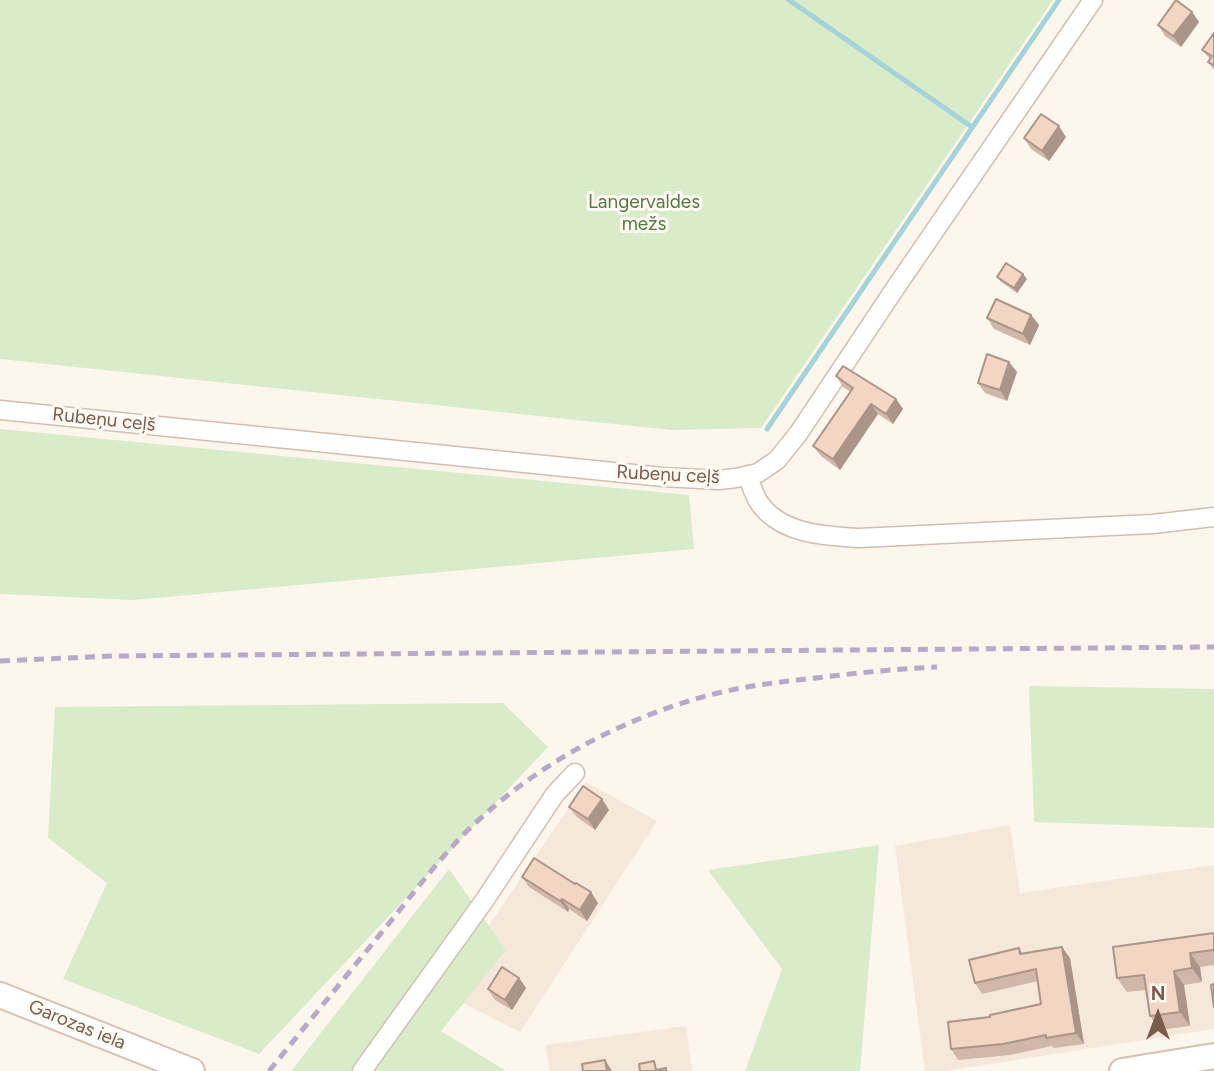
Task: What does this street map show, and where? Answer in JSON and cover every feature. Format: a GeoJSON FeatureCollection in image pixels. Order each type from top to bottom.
{"type":"FeatureCollection","features":[{"type":"Feature","properties":{"kind":"main road","name":"Garozas iela"},"geometry":{"type":"LineString","coordinates":[[0,995],[192,1071]]}},
{"type":"Feature","properties":{"kind":"main road"},"geometry":{"type":"LineString","coordinates":[[1122,1071],[1214,1056]]}},
{"type":"Feature","properties":{"kind":"street","name":"Rubeņu ceļš"},"geometry":{"type":"LineString","coordinates":[[0,410],[663,477],[719,480],[758,473],[778,460],[798,434],[1093,0]]}},
{"type":"Feature","properties":{"kind":"street"},"geometry":{"type":"LineString","coordinates":[[747,476],[759,502],[772,516],[792,527],[824,536],[859,538],[1140,525],[1214,517]]}},
{"type":"Feature","properties":{"kind":"street"},"geometry":{"type":"LineString","coordinates":[[362,1071],[484,901],[555,794],[575,773]]}},
{"type":"Feature","properties":{"kind":"shaded area"},"geometry":{"type":"Polygon","coordinates":[[[586,782],[657,821],[520,1032],[443,993],[586,782]]]}},
{"type":"Feature","properties":{"kind":"shaded area"},"geometry":{"type":"Polygon","coordinates":[[[1010,825],[1020,893],[1214,865],[1214,1029],[945,1071],[925,1071],[895,846],[1010,825]]]}},
{"type":"Feature","properties":{"kind":"shaded area"},"geometry":{"type":"Polygon","coordinates":[[[686,1026],[692,1071],[550,1071],[545,1045],[686,1026]]]}},
{"type":"Feature","properties":{"kind":"green space","name":"Langervaldes mežs"},"geometry":{"type":"Polygon","coordinates":[[[0,0],[1053,0],[761,428],[671,430],[0,359],[0,0]]]}},
{"type":"Feature","properties":{"kind":"green space"},"geometry":{"type":"Polygon","coordinates":[[[0,429],[689,495],[694,549],[134,600],[0,594],[0,429]]]}},
{"type":"Feature","properties":{"kind":"green space"},"geometry":{"type":"Polygon","coordinates":[[[1029,686],[1214,689],[1214,828],[1034,822],[1029,686]]]}},
{"type":"Feature","properties":{"kind":"green space"},"geometry":{"type":"Polygon","coordinates":[[[503,703],[548,747],[259,1054],[63,979],[107,883],[48,838],[55,707],[503,703]]]}},
{"type":"Feature","properties":{"kind":"green space"},"geometry":{"type":"Polygon","coordinates":[[[879,845],[860,1071],[745,1071],[782,969],[708,870],[879,845]]]}},
{"type":"Feature","properties":{"kind":"green space"},"geometry":{"type":"Polygon","coordinates":[[[449,869],[506,950],[441,1031],[506,1071],[291,1071],[449,869]]]}},
{"type":"Feature","properties":{"kind":"building"},"geometry":{"type":"Polygon","coordinates":[[[1176,0],[1192,12],[1173,36],[1158,25],[1176,0]]]}},
{"type":"Feature","properties":{"kind":"building"},"geometry":{"type":"Polygon","coordinates":[[[1214,33],[1214,65],[1208,62],[1212,56],[1202,50],[1214,33]]]}},
{"type":"Feature","properties":{"kind":"building"},"geometry":{"type":"Polygon","coordinates":[[[1041,114],[1059,126],[1042,151],[1024,138],[1041,114]]]}},
{"type":"Feature","properties":{"kind":"building"},"geometry":{"type":"Polygon","coordinates":[[[1006,263],[1023,274],[1014,288],[997,277],[1006,263]]]}},
{"type":"Feature","properties":{"kind":"building"},"geometry":{"type":"Polygon","coordinates":[[[996,299],[1031,315],[1023,334],[987,318],[996,299]]]}},
{"type":"Feature","properties":{"kind":"building"},"geometry":{"type":"Polygon","coordinates":[[[987,354],[1009,362],[1000,390],[978,383],[987,354]]]}},
{"type":"Feature","properties":{"kind":"building"},"geometry":{"type":"Polygon","coordinates":[[[843,366],[896,399],[886,414],[871,404],[833,459],[813,446],[853,388],[836,376],[843,366]]]}},
{"type":"Feature","properties":{"kind":"building"},"geometry":{"type":"Polygon","coordinates":[[[583,786],[602,799],[588,819],[569,807],[583,786]]]}},
{"type":"Feature","properties":{"kind":"building"},"geometry":{"type":"Polygon","coordinates":[[[534,858],[591,892],[580,910],[522,877],[534,858]]]}},
{"type":"Feature","properties":{"kind":"building"},"geometry":{"type":"Polygon","coordinates":[[[1214,933],[1214,950],[1190,953],[1192,968],[1174,971],[1180,1012],[1150,1016],[1144,975],[1117,978],[1113,947],[1214,933]]]}},
{"type":"Feature","properties":{"kind":"building"},"geometry":{"type":"Polygon","coordinates":[[[1062,947],[1076,1033],[951,1049],[948,1022],[990,1017],[1041,1004],[1036,969],[975,983],[969,960],[1019,948],[1020,954],[1062,947]]]}},
{"type":"Feature","properties":{"kind":"building"},"geometry":{"type":"Polygon","coordinates":[[[502,967],[519,978],[505,1000],[488,989],[502,967]]]}},
{"type":"Feature","properties":{"kind":"building"},"geometry":{"type":"Polygon","coordinates":[[[1214,984],[1214,1007],[1211,985],[1214,984]]]}},
{"type":"Feature","properties":{"kind":"building"},"geometry":{"type":"Polygon","coordinates":[[[605,1060],[607,1071],[583,1071],[582,1064],[605,1060]]]}},
{"type":"Feature","properties":{"kind":"building"},"geometry":{"type":"Polygon","coordinates":[[[654,1061],[656,1070],[666,1068],[666,1071],[640,1071],[639,1064],[654,1061]]]}},
{"type":"Feature","properties":{"kind":"waterway"},"geometry":{"type":"LineString","coordinates":[[789,0],[972,127]]}},
{"type":"Feature","properties":{"kind":"waterway"},"geometry":{"type":"LineString","coordinates":[[767,429],[1059,0]]}},
{"type":"Feature","properties":{"kind":"railway"},"geometry":{"type":"LineString","coordinates":[[0,661],[114,656],[1214,647]]}},
{"type":"Feature","properties":{"kind":"railway"},"geometry":{"type":"LineString","coordinates":[[269,1071],[457,841],[494,807],[549,766],[609,732],[641,718],[720,693],[788,681],[937,667]]}}]}
